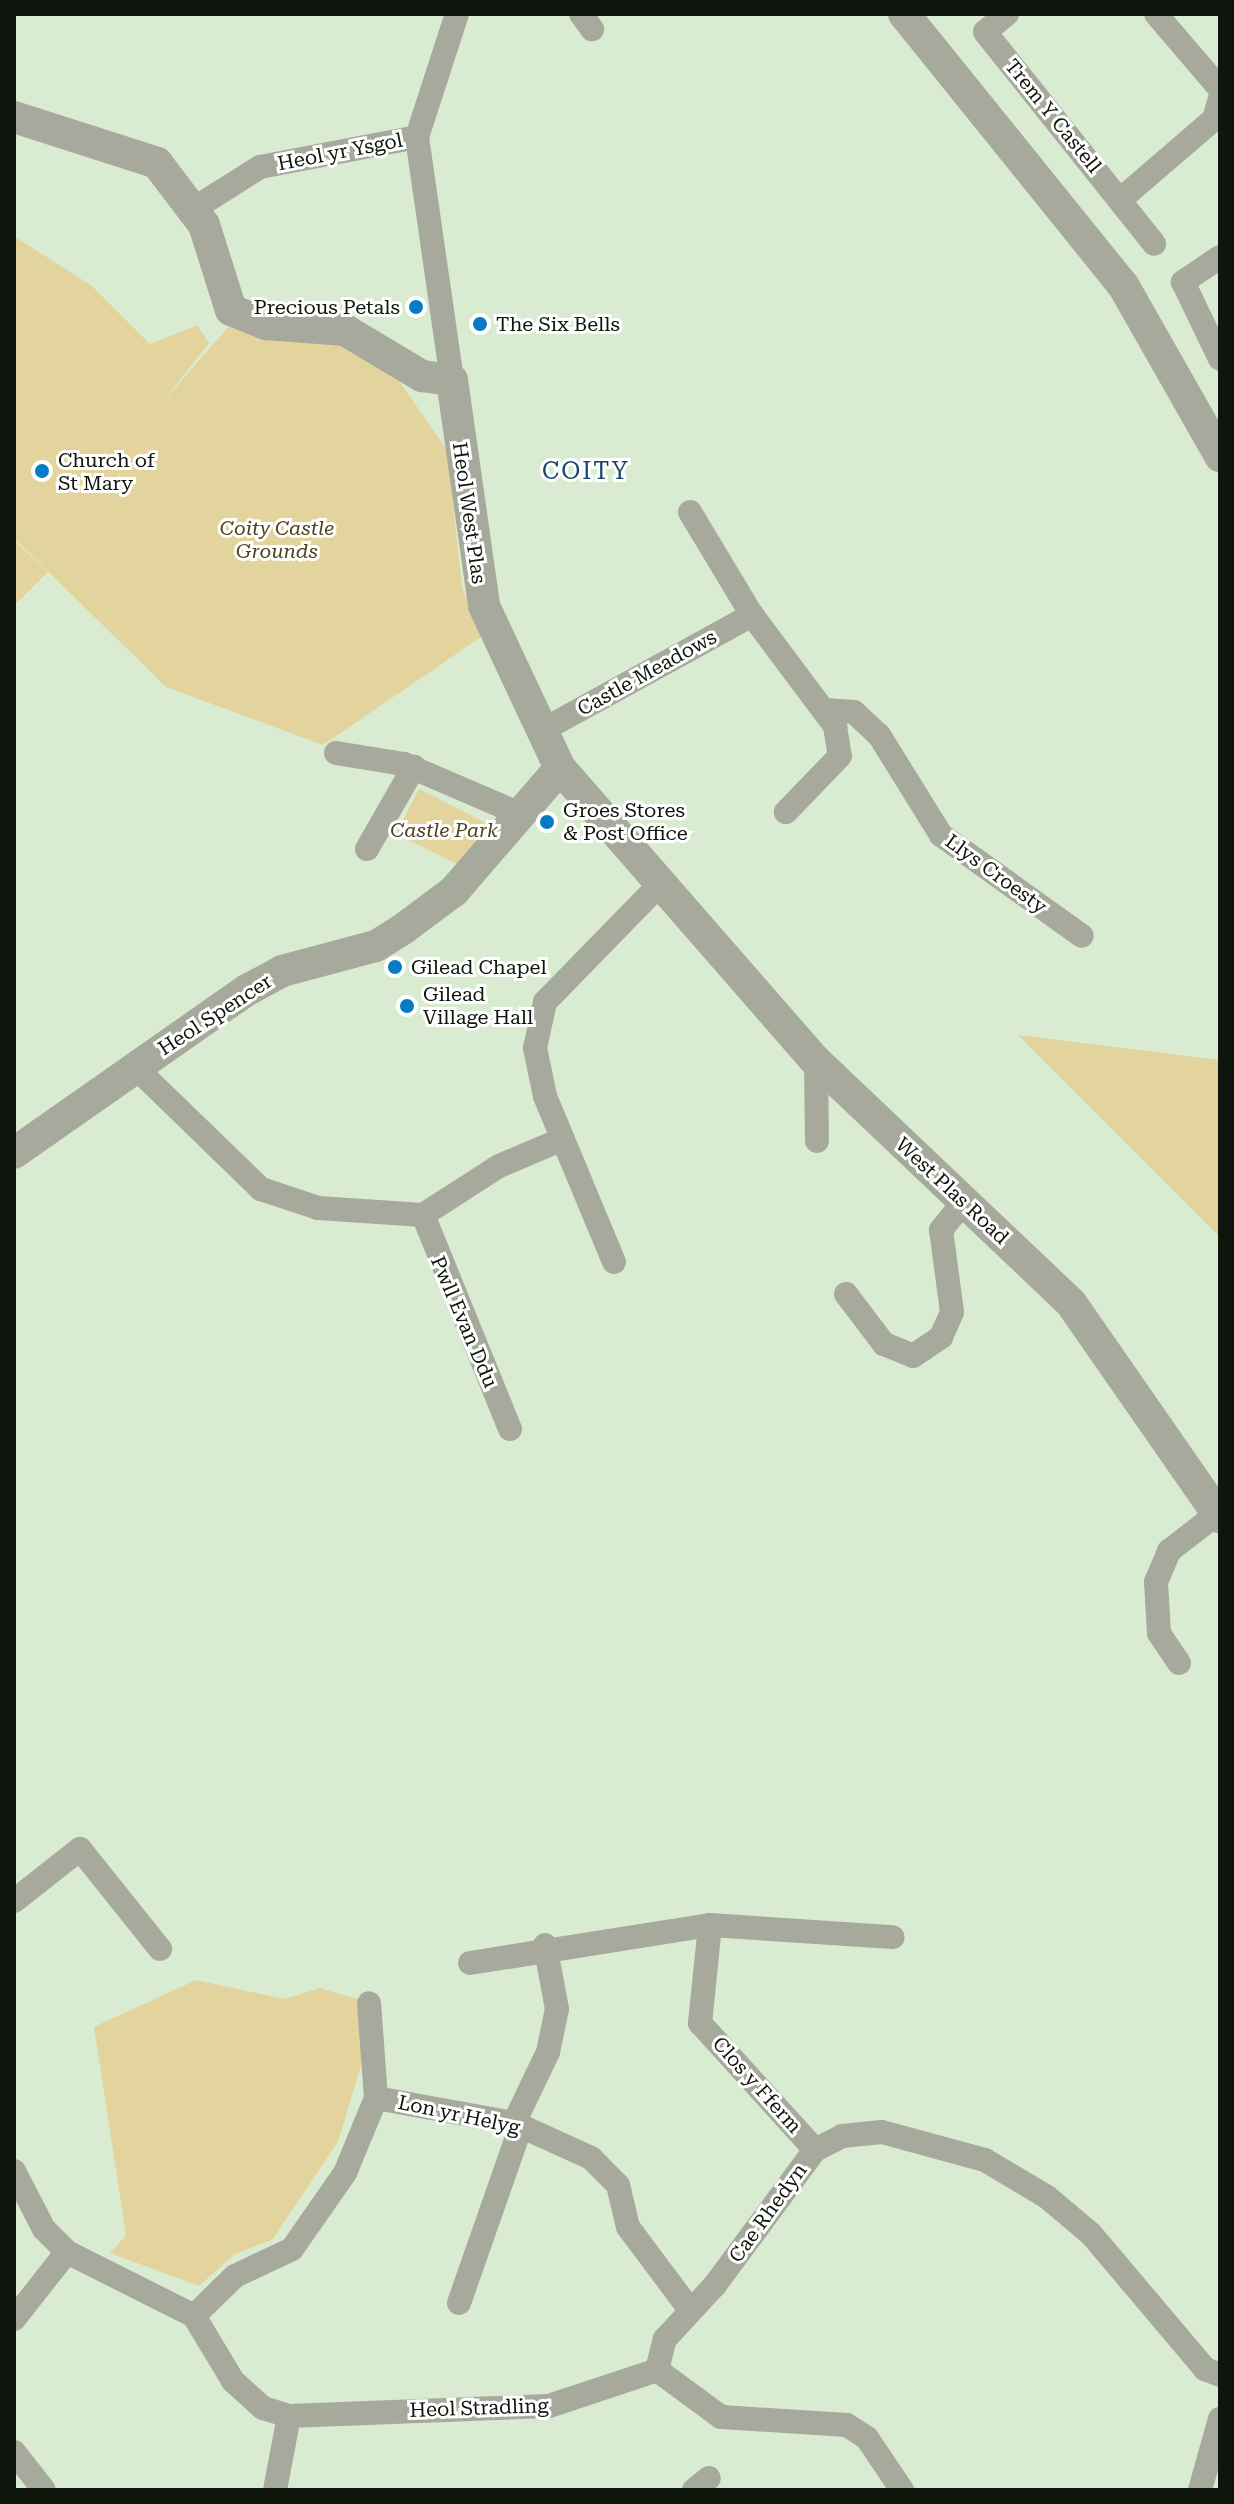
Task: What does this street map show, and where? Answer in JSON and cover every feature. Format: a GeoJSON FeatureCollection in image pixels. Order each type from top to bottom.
{"type":"FeatureCollection","features":[{"type":"Feature","properties":{"kind":"street"},"geometry":{"type":"LineString","coordinates":[[417,137],[457,14]]}},
{"type":"Feature","properties":{"kind":"street"},"geometry":{"type":"LineString","coordinates":[[904,14],[1123,285],[1220,456]]}},
{"type":"Feature","properties":{"kind":"street","name":"Trem Y Castell"},"geometry":{"type":"LineString","coordinates":[[1007,14],[977,23],[1154,244]]}},
{"type":"Feature","properties":{"kind":"street"},"geometry":{"type":"LineString","coordinates":[[1156,14],[1220,89]]}},
{"type":"Feature","properties":{"kind":"street"},"geometry":{"type":"LineString","coordinates":[[1121,199],[1214,119],[1220,98]]}},
{"type":"Feature","properties":{"kind":"street"},"geometry":{"type":"LineString","coordinates":[[14,117],[157,163],[195,208],[231,310],[266,324],[345,330],[422,376],[452,380]]}},
{"type":"Feature","properties":{"kind":"street","name":"Heol yr Ysgol"},"geometry":{"type":"LineString","coordinates":[[195,208],[260,167],[417,137]]}},
{"type":"Feature","properties":{"kind":"street","name":"Heol West Plas"},"geometry":{"type":"LineString","coordinates":[[417,137],[484,606],[560,768],[661,883]]}},
{"type":"Feature","properties":{"kind":"street"},"geometry":{"type":"LineString","coordinates":[[1220,257],[1183,282],[1220,359]]}},
{"type":"Feature","properties":{"kind":"street"},"geometry":{"type":"LineString","coordinates":[[690,512],[690,543],[752,615],[824,710],[840,756],[786,812]]}},
{"type":"Feature","properties":{"kind":"street","name":"Castle Meadows"},"geometry":{"type":"LineString","coordinates":[[541,731],[752,615]]}},
{"type":"Feature","properties":{"kind":"street","name":"Llys Croesty"},"geometry":{"type":"LineString","coordinates":[[824,710],[854,712],[879,735],[941,835],[1082,936]]}},
{"type":"Feature","properties":{"kind":"street"},"geometry":{"type":"LineString","coordinates":[[336,753],[414,767],[518,813]]}},
{"type":"Feature","properties":{"kind":"street"},"geometry":{"type":"LineString","coordinates":[[367,849],[414,767]]}},
{"type":"Feature","properties":{"kind":"street","name":"Heol Spencer"},"geometry":{"type":"LineString","coordinates":[[14,1153],[282,971],[376,946],[403,929],[454,891],[518,813],[560,768]]}},
{"type":"Feature","properties":{"kind":"street"},"geometry":{"type":"LineString","coordinates":[[617,1261],[563,1139],[535,1048],[545,1002],[661,883]]}},
{"type":"Feature","properties":{"kind":"street","name":"West Plas Road"},"geometry":{"type":"LineString","coordinates":[[661,883],[816,1061],[962,1204],[1071,1303],[1219,1515]]}},
{"type":"Feature","properties":{"kind":"street"},"geometry":{"type":"LineString","coordinates":[[816,1061],[817,1141]]}},
{"type":"Feature","properties":{"kind":"street"},"geometry":{"type":"LineString","coordinates":[[136,1068],[261,1189],[318,1208],[423,1215],[499,1166],[563,1139]]}},
{"type":"Feature","properties":{"kind":"street"},"geometry":{"type":"LineString","coordinates":[[846,1294],[884,1344],[913,1356],[941,1337],[952,1312],[941,1230],[962,1204]]}},
{"type":"Feature","properties":{"kind":"street","name":"Pwll Evan Ddu"},"geometry":{"type":"LineString","coordinates":[[423,1215],[509,1429]]}},
{"type":"Feature","properties":{"kind":"street"},"geometry":{"type":"LineString","coordinates":[[1179,1663],[1159,1633],[1156,1582],[1169,1551],[1219,1515]]}},
{"type":"Feature","properties":{"kind":"street"},"geometry":{"type":"LineString","coordinates":[[14,1901],[80,1849],[160,1949]]}},
{"type":"Feature","properties":{"kind":"street"},"geometry":{"type":"LineString","coordinates":[[470,1963],[545,1945],[710,1925],[893,1937]]}},
{"type":"Feature","properties":{"kind":"street","name":"Clos y Fferm"},"geometry":{"type":"LineString","coordinates":[[710,1925],[700,2023],[815,2150]]}},
{"type":"Feature","properties":{"kind":"street"},"geometry":{"type":"LineString","coordinates":[[459,2303],[517,2124],[548,2052],[557,2009],[545,1945]]}},
{"type":"Feature","properties":{"kind":"street"},"geometry":{"type":"LineString","coordinates":[[14,2171],[44,2229],[67,2252],[194,2316],[235,2276],[292,2249],[345,2173],[376,2098],[369,2003]]}},
{"type":"Feature","properties":{"kind":"street","name":"Lon yr Helyg"},"geometry":{"type":"LineString","coordinates":[[376,2098],[517,2124],[591,2158],[618,2185],[628,2227],[690,2310]]}},
{"type":"Feature","properties":{"kind":"street","name":"Cae Rhedyn"},"geometry":{"type":"LineString","coordinates":[[657,2370],[665,2339],[815,2150],[842,2136],[882,2132],[985,2160],[1091,2234],[1205,2369],[1220,2375]]}},
{"type":"Feature","properties":{"kind":"street"},"geometry":{"type":"LineString","coordinates":[[14,2319],[67,2252]]}},
{"type":"Feature","properties":{"kind":"street","name":"Heol Stradling"},"geometry":{"type":"LineString","coordinates":[[194,2316],[246,2395],[289,2416],[549,2406],[657,2370]]}},
{"type":"Feature","properties":{"kind":"street"},"geometry":{"type":"LineString","coordinates":[[657,2370],[721,2417],[847,2425],[867,2438],[902,2490]]}},
{"type":"Feature","properties":{"kind":"street"},"geometry":{"type":"LineString","coordinates":[[275,2490],[289,2416]]}},
{"type":"Feature","properties":{"kind":"street"},"geometry":{"type":"LineString","coordinates":[[1200,2490],[1220,2419]]}},
{"type":"Feature","properties":{"kind":"street"},"geometry":{"type":"LineString","coordinates":[[14,2452],[44,2490]]}},
{"type":"Feature","properties":{"kind":"green space","name":"Coity Castle Grounds"},"geometry":{"type":"Polygon","coordinates":[[[14,236],[92,286],[150,344],[197,325],[209,343],[161,404],[230,325],[340,343],[395,375],[447,450],[462,587],[481,637],[323,745],[166,687],[14,538],[14,236]]]}},
{"type":"Feature","properties":{"kind":"green space"},"geometry":{"type":"Polygon","coordinates":[[[14,540],[48,572],[14,606],[14,540]]]}},
{"type":"Feature","properties":{"kind":"green space","name":"Castle Park"},"geometry":{"type":"Polygon","coordinates":[[[419,789],[495,828],[472,872],[396,834],[419,789]]]}},
{"type":"Feature","properties":{"kind":"green space"},"geometry":{"type":"Polygon","coordinates":[[[1018,1035],[1220,1060],[1220,1237],[1018,1035]]]}},
{"type":"Feature","properties":{"kind":"green space"},"geometry":{"type":"Polygon","coordinates":[[[196,1980],[284,1999],[320,1988],[360,2000],[362,2062],[338,2142],[272,2240],[235,2254],[199,2286],[110,2253],[126,2235],[94,2027],[196,1980]]]}},
{"type":"Feature","properties":{"kind":"place","name":"Precious Petals"},"geometry":{"type":"Point","coordinates":[416,307]}},
{"type":"Feature","properties":{"kind":"place","name":"The Six Bells"},"geometry":{"type":"Point","coordinates":[480,324]}},
{"type":"Feature","properties":{"kind":"place","name":"Church of St Mary"},"geometry":{"type":"Point","coordinates":[42,471]}},
{"type":"Feature","properties":{"kind":"place","name":"Groes Stores & Post Office"},"geometry":{"type":"Point","coordinates":[547,822]}},
{"type":"Feature","properties":{"kind":"place","name":"Gilead Chapel"},"geometry":{"type":"Point","coordinates":[395,967]}},
{"type":"Feature","properties":{"kind":"place","name":"Gilead Village Hall"},"geometry":{"type":"Point","coordinates":[407,1006]}},
{"type":"Feature","properties":{"kind":"district","name":"COITY"},"geometry":{"type":"Point","coordinates":[586,472]}}]}
